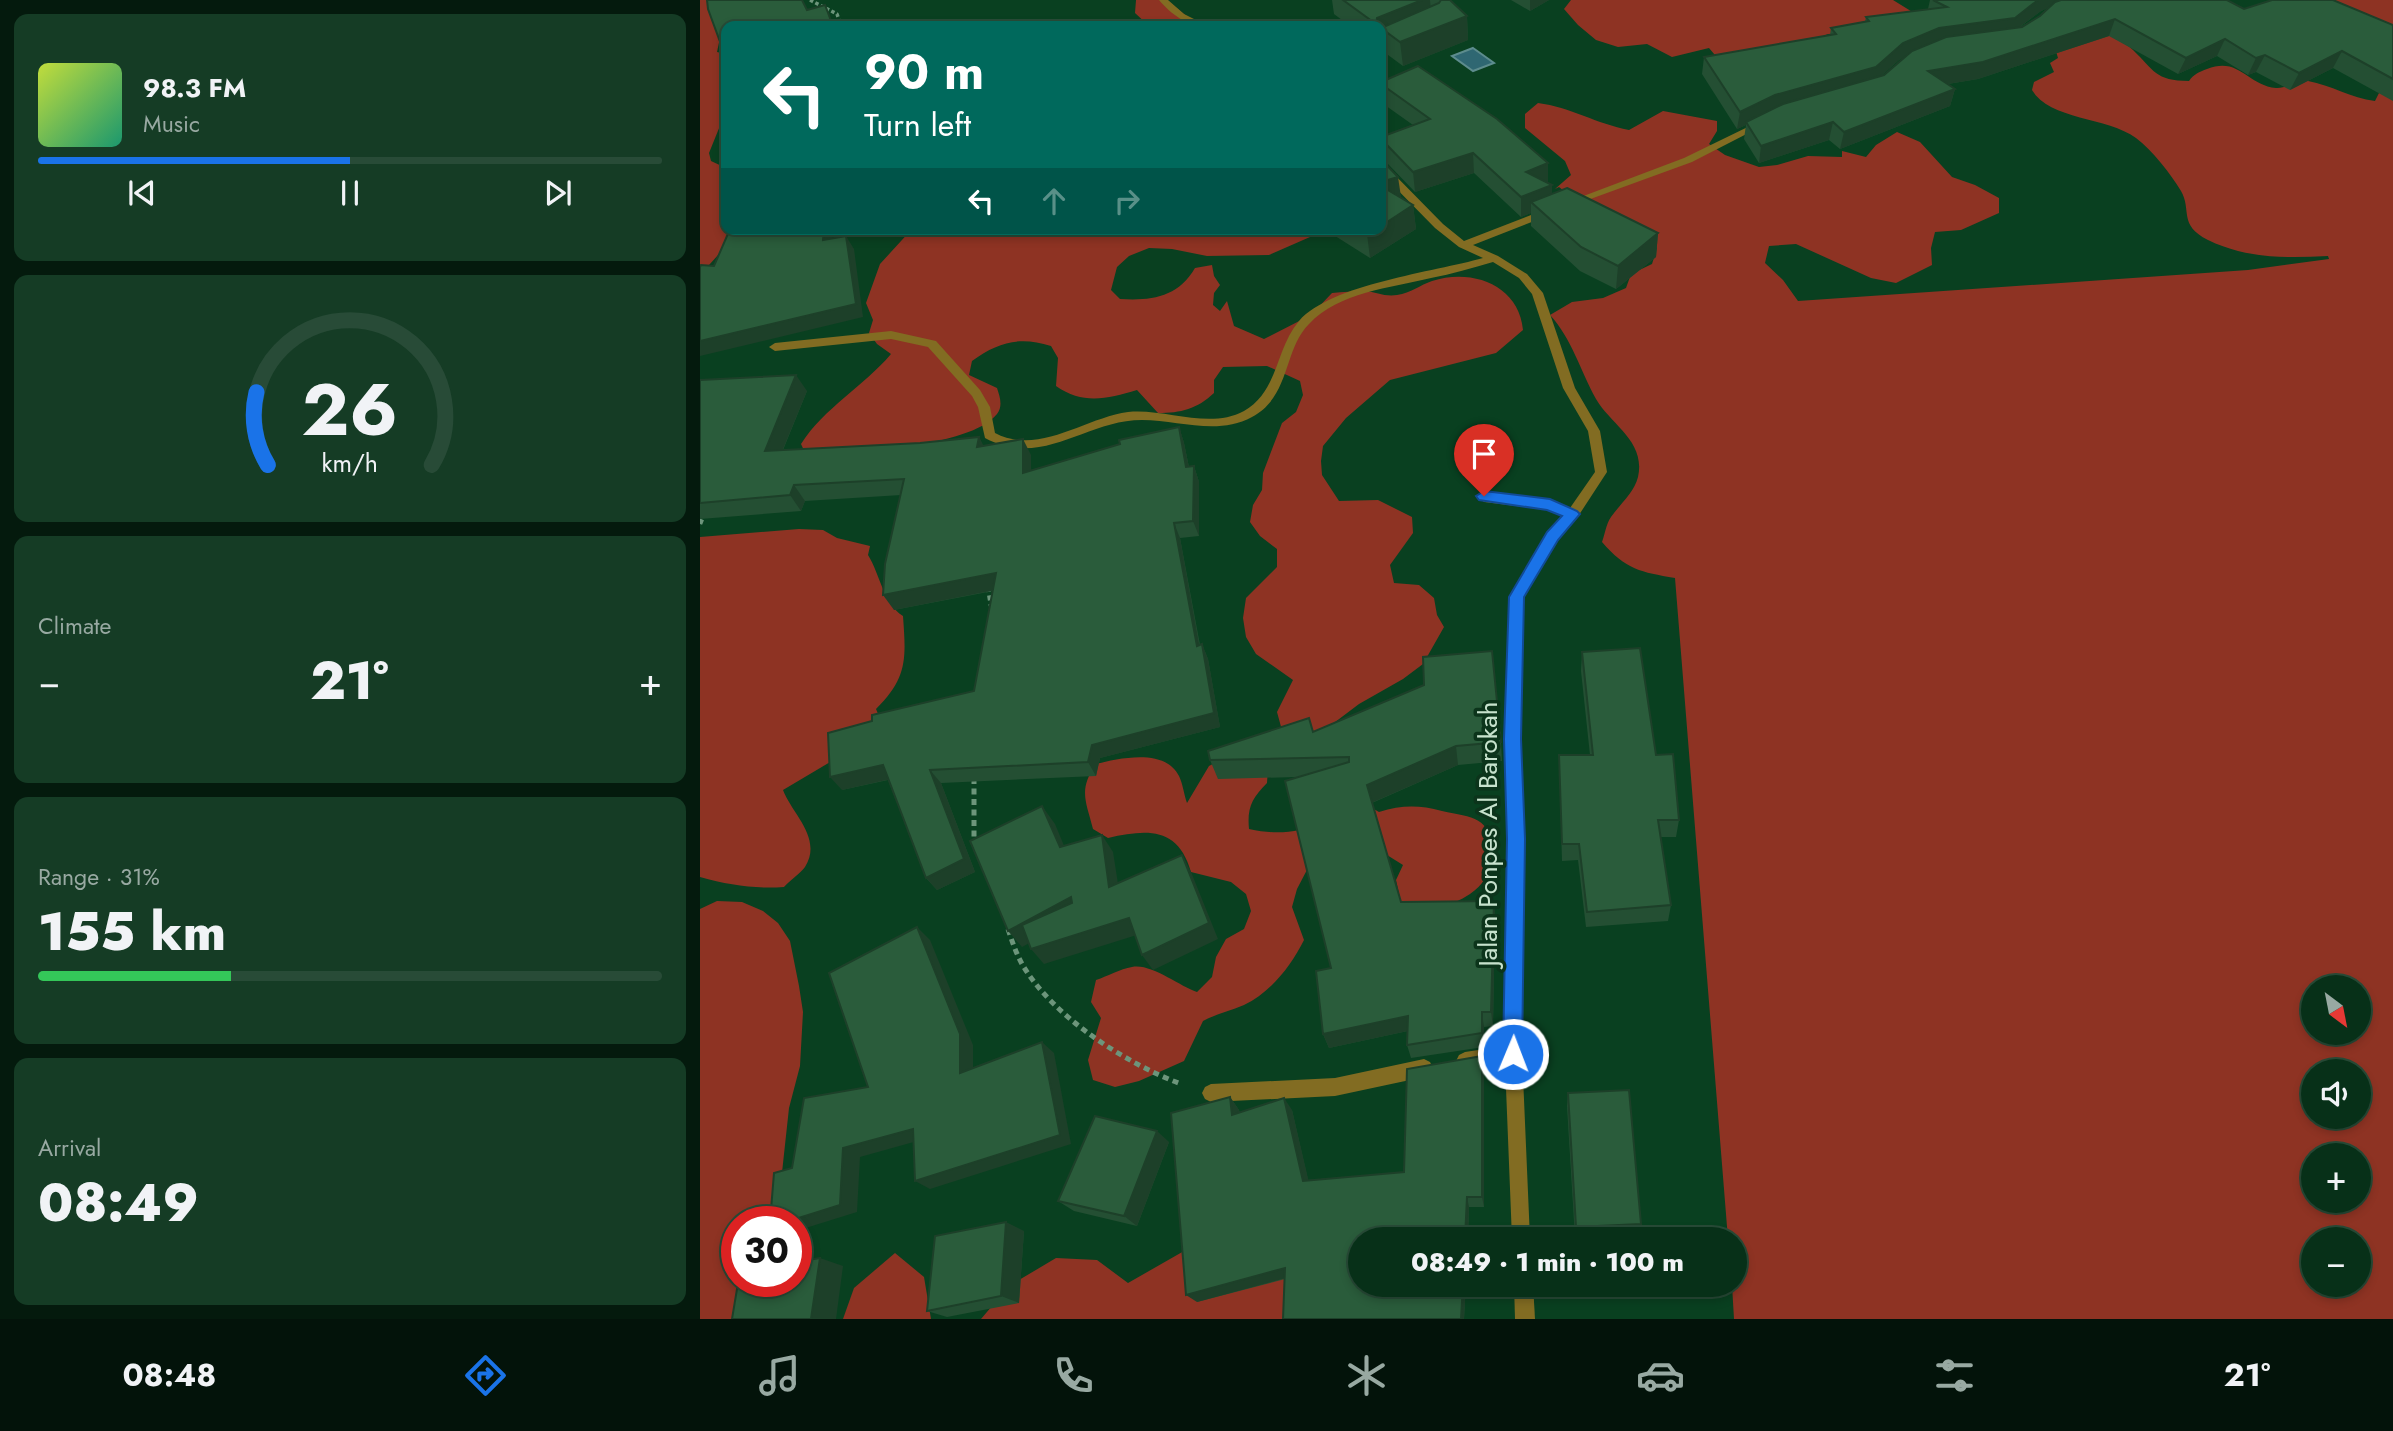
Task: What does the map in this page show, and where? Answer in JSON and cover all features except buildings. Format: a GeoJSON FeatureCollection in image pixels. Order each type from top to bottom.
{"type":"FeatureCollection","features":[{"type":"Feature","properties":{"kind":"street"},"geometry":{"type":"LineString","coordinates":[[1163,0],[1181,16],[1193,21]]}},
{"type":"Feature","properties":{"kind":"street"},"geometry":{"type":"LineString","coordinates":[[1464,245],[1688,160],[1776,117]]}},
{"type":"Feature","properties":{"kind":"street","name":"Jalan Ponpes Al Barokah"},"geometry":{"type":"LineString","coordinates":[[1386,172],[1439,226],[1464,245],[1494,258],[1523,276],[1537,293],[1569,388],[1594,431],[1601,472],[1572,514],[1552,536],[1517,597],[1513,739],[1516,839],[1513,1054],[1520,1227]]}},
{"type":"Feature","properties":{"kind":"street"},"geometry":{"type":"LineString","coordinates":[[775,347],[891,335],[932,344],[976,393],[984,407],[989,435],[998,443],[1011,446],[1056,439],[1128,416],[1161,415],[1214,423],[1232,420],[1257,408],[1282,370],[1294,335],[1308,320],[1337,301],[1361,290],[1494,258]]}},
{"type":"Feature","properties":{"kind":"street"},"geometry":{"type":"LineString","coordinates":[[1484,496],[1550,505],[1572,514]]}},
{"type":"Feature","properties":{"kind":"street"},"geometry":{"type":"LineString","coordinates":[[1211,1093],[1335,1087],[1513,1054]]}},
{"type":"Feature","properties":{"kind":"street"},"geometry":{"type":"LineString","coordinates":[[1524,1297],[1525,1319]]}},
{"type":"Feature","properties":{"kind":"path"},"geometry":{"type":"LineString","coordinates":[[810,0],[837,14],[839,21]]}},
{"type":"Feature","properties":{"kind":"path"},"geometry":{"type":"LineString","coordinates":[[829,242],[841,235]]}},
{"type":"Feature","properties":{"kind":"path"},"geometry":{"type":"LineString","coordinates":[[700,524],[708,502]]}},
{"type":"Feature","properties":{"kind":"path"},"geometry":{"type":"LineString","coordinates":[[986,581],[991,606],[989,620]]}},
{"type":"Feature","properties":{"kind":"path"},"geometry":{"type":"LineString","coordinates":[[974,769],[972,838],[977,851]]}},
{"type":"Feature","properties":{"kind":"path"},"geometry":{"type":"LineString","coordinates":[[1003,916],[1023,968],[1070,1017],[1129,1060],[1163,1078],[1211,1093]]}},
{"type":"Feature","properties":{"kind":"shaded area"},"geometry":{"type":"Polygon","coordinates":[[[700,0],[728,0],[724,21],[721,21],[717,52],[721,53],[721,123],[709,153],[711,161],[721,166],[721,235],[744,235],[728,244],[700,275],[700,0]]]}},
{"type":"Feature","properties":{"kind":"shaded area"},"geometry":{"type":"Polygon","coordinates":[[[1136,0],[1167,0],[1196,21],[1144,21],[1135,13],[1136,0]]]}},
{"type":"Feature","properties":{"kind":"shaded area"},"geometry":{"type":"Polygon","coordinates":[[[1571,0],[1893,0],[1927,21],[1861,32],[1828,34],[1814,40],[1720,61],[1709,48],[1672,57],[1647,44],[1618,47],[1596,40],[1564,9],[1571,0]]]}},
{"type":"Feature","properties":{"kind":"shaded area"},"geometry":{"type":"Polygon","coordinates":[[[2333,0],[2393,0],[2393,38],[2333,0]]]}},
{"type":"Feature","properties":{"kind":"shaded area"},"geometry":{"type":"Polygon","coordinates":[[[2110,35],[2131,48],[2156,73],[2169,79],[2189,81],[2204,70],[2227,66],[2257,82],[2276,88],[2308,81],[2375,101],[2379,93],[2393,89],[2393,1319],[1734,1319],[1733,1297],[1747,1297],[1747,1227],[1727,1227],[1675,578],[1635,568],[1619,559],[1602,542],[1609,520],[1636,483],[1639,464],[1637,453],[1626,434],[1596,399],[1570,344],[1550,315],[1572,302],[1603,298],[1626,288],[1631,274],[1652,264],[1657,248],[1649,233],[1573,198],[1559,187],[1555,189],[1571,175],[1565,161],[1525,128],[1525,114],[1538,103],[1629,130],[1663,111],[1717,121],[1717,131],[1709,144],[1725,155],[1759,167],[1808,156],[1842,157],[1842,151],[1866,157],[1876,145],[1897,132],[1920,142],[1952,177],[1999,198],[1999,213],[1961,230],[1935,232],[1931,248],[1932,265],[1896,283],[1871,278],[1796,244],[1769,246],[1765,263],[1783,280],[1798,301],[2248,270],[2329,259],[2328,256],[2282,257],[2252,254],[2223,246],[2199,234],[2189,223],[2181,191],[2161,163],[2142,143],[2124,131],[2065,113],[2040,100],[2032,90],[2034,82],[2054,72],[2050,63],[2058,58],[2055,48],[2110,35]]]}},
{"type":"Feature","properties":{"kind":"shaded area"},"geometry":{"type":"Polygon","coordinates":[[[907,235],[1310,235],[1269,255],[1207,256],[1172,249],[1149,248],[1129,256],[1117,267],[1111,290],[1120,299],[1143,299],[1172,291],[1188,278],[1195,268],[1212,265],[1214,276],[1220,285],[1214,293],[1213,305],[1220,311],[1227,301],[1234,326],[1264,339],[1311,315],[1332,293],[1365,291],[1397,295],[1432,281],[1463,277],[1477,279],[1503,291],[1520,314],[1523,330],[1496,353],[1390,380],[1346,418],[1323,446],[1322,475],[1339,501],[1378,500],[1412,517],[1413,533],[1390,565],[1394,583],[1419,585],[1434,598],[1437,615],[1444,627],[1423,664],[1403,679],[1359,704],[1314,738],[1283,734],[1277,712],[1293,680],[1256,654],[1246,637],[1243,618],[1246,598],[1277,567],[1277,549],[1260,536],[1250,522],[1253,505],[1262,490],[1263,473],[1282,423],[1296,412],[1303,395],[1300,381],[1267,366],[1223,367],[1214,380],[1214,393],[1201,403],[1188,409],[1158,413],[1137,390],[1095,398],[1066,392],[1056,386],[1058,358],[1051,346],[1019,341],[1000,345],[972,361],[969,375],[997,388],[1000,398],[997,414],[983,425],[936,441],[807,457],[801,444],[810,431],[891,354],[877,344],[869,333],[873,320],[866,303],[880,264],[907,235]]]}},
{"type":"Feature","properties":{"kind":"shaded area"},"geometry":{"type":"Polygon","coordinates":[[[799,529],[823,530],[837,538],[870,546],[868,555],[886,596],[903,616],[903,667],[894,687],[876,709],[879,716],[842,755],[783,790],[808,836],[810,856],[803,870],[784,887],[742,886],[700,877],[700,537],[799,529]]]}},
{"type":"Feature","properties":{"kind":"shaded area"},"geometry":{"type":"Polygon","coordinates":[[[1141,757],[1164,761],[1179,776],[1187,803],[1209,766],[1226,757],[1268,768],[1267,783],[1254,799],[1250,809],[1249,829],[1266,832],[1296,831],[1365,804],[1379,812],[1403,807],[1434,809],[1473,818],[1486,827],[1491,845],[1487,875],[1478,887],[1463,898],[1404,917],[1396,880],[1403,865],[1387,855],[1309,866],[1297,889],[1292,907],[1304,940],[1286,969],[1271,986],[1254,1000],[1203,1021],[1184,1061],[1139,1081],[1115,1087],[1093,1080],[1088,1060],[1101,1018],[1091,1002],[1096,980],[1123,969],[1140,967],[1148,968],[1197,992],[1212,977],[1216,957],[1226,939],[1244,929],[1251,911],[1246,894],[1231,882],[1191,872],[1178,846],[1170,839],[1148,833],[1108,838],[1093,829],[1085,796],[1090,773],[1096,764],[1117,759],[1141,757]]]}},
{"type":"Feature","properties":{"kind":"shaded area"},"geometry":{"type":"Polygon","coordinates":[[[717,901],[742,902],[763,911],[778,923],[790,941],[799,986],[803,1012],[800,1066],[789,1108],[776,1206],[721,1206],[721,1297],[766,1297],[767,1319],[700,1319],[700,909],[717,901]]]}},
{"type":"Feature","properties":{"kind":"shaded area"},"geometry":{"type":"Polygon","coordinates":[[[1219,1231],[1289,1255],[1294,1319],[981,1319],[1009,1286],[1056,1258],[1097,1260],[1128,1283],[1219,1231]]]}},
{"type":"Feature","properties":{"kind":"shaded area"},"geometry":{"type":"Polygon","coordinates":[[[895,1253],[924,1277],[931,1319],[843,1319],[854,1288],[895,1253]]]}},
{"type":"Feature","properties":{"kind":"water"},"geometry":{"type":"Polygon","coordinates":[[[1473,48],[1494,63],[1473,71],[1452,56],[1473,48]]]}},
{"type":"Feature","properties":{"kind":"route"},"geometry":{"type":"LineString","coordinates":[[1484,496],[1550,505],[1572,514],[1552,536],[1517,597],[1513,739],[1516,839],[1513,1054]]}}]}
